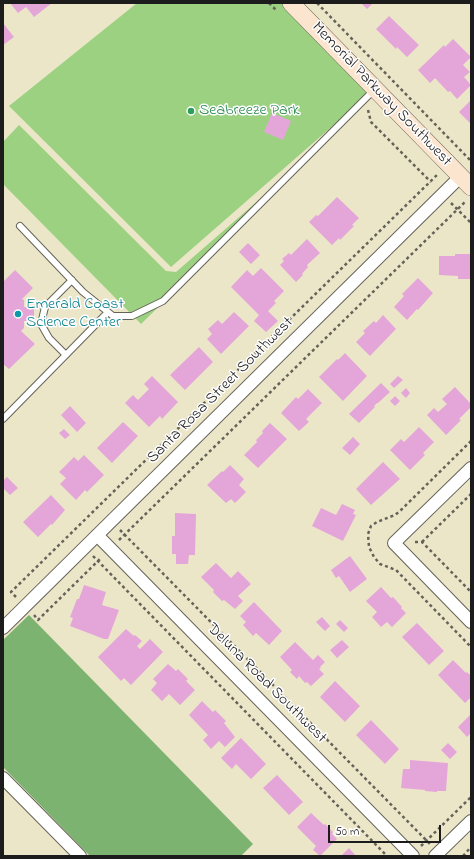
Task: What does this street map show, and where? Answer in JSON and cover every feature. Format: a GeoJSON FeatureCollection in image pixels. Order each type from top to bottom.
{"type":"FeatureCollection","features":[{"type":"Feature","properties":{"kind":"street","name":"Memorial Parkway Southwest"},"geometry":{"type":"LineString","coordinates":[[286,9],[370,94],[466,181]]}},
{"type":"Feature","properties":{"kind":"street","name":"Santa Rosa Street Southwest"},"geometry":{"type":"LineString","coordinates":[[3,628],[443,194],[466,181]]}},
{"type":"Feature","properties":{"kind":"street"},"geometry":{"type":"LineString","coordinates":[[471,468],[394,543],[471,622]]}},
{"type":"Feature","properties":{"kind":"street","name":"Deluna Road Southwest"},"geometry":{"type":"LineString","coordinates":[[97,535],[412,855]]}},
{"type":"Feature","properties":{"kind":"street"},"geometry":{"type":"LineString","coordinates":[[3,778],[80,856]]}},
{"type":"Feature","properties":{"kind":"street"},"geometry":{"type":"LineString","coordinates":[[437,854],[471,822]]}},
{"type":"Feature","properties":{"kind":"lane"},"geometry":{"type":"LineString","coordinates":[[20,226],[83,292],[113,316],[132,316],[163,301],[370,94]]}},
{"type":"Feature","properties":{"kind":"lane"},"geometry":{"type":"LineString","coordinates":[[66,355],[49,338],[41,324],[45,306],[72,280]]}},
{"type":"Feature","properties":{"kind":"lane"},"geometry":{"type":"LineString","coordinates":[[3,419],[108,312]]}},
{"type":"Feature","properties":{"kind":"path"},"geometry":{"type":"LineString","coordinates":[[269,3],[286,9]]}},
{"type":"Feature","properties":{"kind":"path"},"geometry":{"type":"LineString","coordinates":[[317,3],[471,161]]}},
{"type":"Feature","properties":{"kind":"path"},"geometry":{"type":"LineString","coordinates":[[370,94],[371,122],[471,223]]}},
{"type":"Feature","properties":{"kind":"path"},"geometry":{"type":"LineString","coordinates":[[471,441],[400,511],[395,515],[371,526],[368,534],[369,546],[380,564],[396,570],[471,647]]}},
{"type":"Feature","properties":{"kind":"path"},"geometry":{"type":"LineString","coordinates":[[394,543],[422,542],[471,494]]}},
{"type":"Feature","properties":{"kind":"path"},"geometry":{"type":"LineString","coordinates":[[111,521],[426,841],[437,854]]}},
{"type":"Feature","properties":{"kind":"path"},"geometry":{"type":"LineString","coordinates":[[422,542],[471,592]]}},
{"type":"Feature","properties":{"kind":"path"},"geometry":{"type":"LineString","coordinates":[[84,547],[387,856]]}},
{"type":"Feature","properties":{"kind":"path"},"geometry":{"type":"LineString","coordinates":[[412,855],[471,797]]}},
{"type":"Feature","properties":{"kind":"path"},"geometry":{"type":"LineString","coordinates":[[463,856],[471,848]]}},
{"type":"Feature","properties":{"kind":"green space","name":"Seabreeze Park"},"geometry":{"type":"Polygon","coordinates":[[[137,3],[291,3],[375,89],[171,267],[9,106],[137,3]]]}},
{"type":"Feature","properties":{"kind":"green space"},"geometry":{"type":"Polygon","coordinates":[[[19,125],[166,271],[176,272],[337,132],[141,324],[3,184],[3,142],[19,125]]]}},
{"type":"Feature","properties":{"kind":"green space"},"geometry":{"type":"Polygon","coordinates":[[[29,615],[253,844],[241,856],[90,856],[3,767],[3,640],[29,615]]]}},
{"type":"Feature","properties":{"kind":"building"},"geometry":{"type":"Polygon","coordinates":[[[10,3],[52,3],[34,17],[26,7],[18,13],[10,3]]]}},
{"type":"Feature","properties":{"kind":"building"},"geometry":{"type":"Polygon","coordinates":[[[361,3],[373,3],[367,9],[361,3]]]}},
{"type":"Feature","properties":{"kind":"building"},"geometry":{"type":"Polygon","coordinates":[[[389,16],[419,45],[407,57],[397,47],[396,49],[376,29],[389,16]]]}},
{"type":"Feature","properties":{"kind":"building"},"geometry":{"type":"Polygon","coordinates":[[[3,23],[14,37],[3,45],[3,23]]]}},
{"type":"Feature","properties":{"kind":"building"},"geometry":{"type":"Polygon","coordinates":[[[453,39],[471,57],[463,65],[470,72],[464,77],[471,85],[457,99],[435,78],[430,83],[418,70],[444,45],[445,47],[453,39]]]}},
{"type":"Feature","properties":{"kind":"building"},"geometry":{"type":"Polygon","coordinates":[[[471,100],[471,124],[459,112],[471,100]]]}},
{"type":"Feature","properties":{"kind":"building"},"geometry":{"type":"Polygon","coordinates":[[[272,113],[291,121],[283,140],[264,132],[272,113]]]}},
{"type":"Feature","properties":{"kind":"building"},"geometry":{"type":"Polygon","coordinates":[[[337,197],[359,218],[352,225],[354,226],[340,240],[339,238],[332,245],[309,222],[316,215],[318,216],[337,197]]]}},
{"type":"Feature","properties":{"kind":"building"},"geometry":{"type":"Polygon","coordinates":[[[307,239],[320,253],[307,265],[308,267],[302,274],[303,275],[296,282],[280,265],[284,261],[282,259],[289,253],[291,255],[307,239]]]}},
{"type":"Feature","properties":{"kind":"building"},"geometry":{"type":"Polygon","coordinates":[[[248,243],[260,255],[251,264],[239,252],[248,243]]]}},
{"type":"Feature","properties":{"kind":"building"},"geometry":{"type":"Polygon","coordinates":[[[455,254],[471,254],[471,279],[458,279],[458,276],[439,275],[439,256],[455,256],[455,254]]]}},
{"type":"Feature","properties":{"kind":"building"},"geometry":{"type":"Polygon","coordinates":[[[261,268],[284,291],[274,301],[276,303],[268,311],[278,321],[266,332],[254,321],[259,315],[231,287],[247,270],[253,276],[261,268]]]}},
{"type":"Feature","properties":{"kind":"building","name":"Emerald Coast Science Center"},"geometry":{"type":"Polygon","coordinates":[[[15,270],[33,288],[22,299],[24,300],[24,307],[34,307],[34,321],[24,321],[24,328],[21,331],[35,344],[9,369],[3,364],[3,282],[15,270]]]}},
{"type":"Feature","properties":{"kind":"building"},"geometry":{"type":"Polygon","coordinates":[[[418,278],[433,293],[407,320],[394,307],[404,296],[402,294],[418,278]]]}},
{"type":"Feature","properties":{"kind":"building"},"geometry":{"type":"Polygon","coordinates":[[[234,312],[249,326],[221,354],[207,339],[212,334],[208,329],[218,320],[222,324],[234,312]]]}},
{"type":"Feature","properties":{"kind":"building"},"geometry":{"type":"Polygon","coordinates":[[[383,315],[396,329],[370,356],[356,342],[365,333],[363,331],[374,321],[376,323],[383,315]]]}},
{"type":"Feature","properties":{"kind":"building"},"geometry":{"type":"Polygon","coordinates":[[[199,347],[213,362],[185,390],[170,375],[199,347]]]}},
{"type":"Feature","properties":{"kind":"building"},"geometry":{"type":"Polygon","coordinates":[[[345,353],[367,376],[343,401],[319,377],[345,353]]]}},
{"type":"Feature","properties":{"kind":"building"},"geometry":{"type":"Polygon","coordinates":[[[152,376],[178,402],[162,419],[160,416],[149,427],[125,403],[133,395],[138,400],[149,389],[144,384],[152,376]]]}},
{"type":"Feature","properties":{"kind":"building"},"geometry":{"type":"Polygon","coordinates":[[[398,376],[403,380],[394,388],[390,384],[398,376]]]}},
{"type":"Feature","properties":{"kind":"building"},"geometry":{"type":"Polygon","coordinates":[[[381,383],[390,392],[374,406],[375,407],[359,423],[349,414],[381,383]]]}},
{"type":"Feature","properties":{"kind":"building"},"geometry":{"type":"Polygon","coordinates":[[[455,387],[471,404],[471,407],[446,435],[427,415],[434,408],[438,412],[447,404],[442,399],[455,387]]]}},
{"type":"Feature","properties":{"kind":"building"},"geometry":{"type":"Polygon","coordinates":[[[406,388],[410,393],[406,398],[401,393],[406,388]]]}},
{"type":"Feature","properties":{"kind":"building"},"geometry":{"type":"Polygon","coordinates":[[[308,389],[322,403],[306,419],[309,422],[299,431],[281,413],[296,397],[298,399],[308,389]]]}},
{"type":"Feature","properties":{"kind":"building"},"geometry":{"type":"Polygon","coordinates":[[[395,396],[400,401],[395,406],[390,401],[395,396]]]}},
{"type":"Feature","properties":{"kind":"building"},"geometry":{"type":"Polygon","coordinates":[[[70,406],[86,423],[77,432],[61,415],[70,406]]]}},
{"type":"Feature","properties":{"kind":"building"},"geometry":{"type":"Polygon","coordinates":[[[123,422],[138,436],[112,463],[97,448],[123,422]]]}},
{"type":"Feature","properties":{"kind":"building"},"geometry":{"type":"Polygon","coordinates":[[[270,423],[287,439],[258,468],[244,455],[257,442],[256,440],[263,433],[262,431],[270,423]]]}},
{"type":"Feature","properties":{"kind":"building"},"geometry":{"type":"Polygon","coordinates":[[[419,427],[434,442],[423,453],[425,455],[410,470],[390,450],[401,439],[404,442],[419,427]]]}},
{"type":"Feature","properties":{"kind":"building"},"geometry":{"type":"Polygon","coordinates":[[[64,429],[70,435],[65,439],[59,433],[64,429]]]}},
{"type":"Feature","properties":{"kind":"building"},"geometry":{"type":"Polygon","coordinates":[[[353,437],[360,444],[350,455],[342,448],[353,437]]]}},
{"type":"Feature","properties":{"kind":"building"},"geometry":{"type":"Polygon","coordinates":[[[84,455],[104,475],[87,492],[85,490],[76,500],[60,484],[66,478],[59,472],[74,457],[78,461],[84,455]]]}},
{"type":"Feature","properties":{"kind":"building"},"geometry":{"type":"Polygon","coordinates":[[[383,462],[400,479],[371,505],[356,489],[383,462]]]}},
{"type":"Feature","properties":{"kind":"building"},"geometry":{"type":"Polygon","coordinates":[[[230,465],[244,479],[239,485],[246,492],[235,503],[231,499],[226,503],[207,485],[230,465]]]}},
{"type":"Feature","properties":{"kind":"building"},"geometry":{"type":"Polygon","coordinates":[[[7,477],[18,488],[10,495],[3,488],[3,481],[7,477]]]}},
{"type":"Feature","properties":{"kind":"building"},"geometry":{"type":"Polygon","coordinates":[[[51,495],[65,510],[52,525],[51,524],[38,537],[23,522],[51,495]]]}},
{"type":"Feature","properties":{"kind":"building"},"geometry":{"type":"Polygon","coordinates":[[[342,504],[355,510],[353,514],[356,515],[343,541],[312,526],[321,508],[336,515],[342,504]]]}},
{"type":"Feature","properties":{"kind":"building"},"geometry":{"type":"Polygon","coordinates":[[[175,513],[196,514],[195,555],[189,555],[188,564],[176,564],[176,554],[172,554],[172,536],[175,536],[175,513]]]}},
{"type":"Feature","properties":{"kind":"building"},"geometry":{"type":"Polygon","coordinates":[[[350,556],[367,579],[350,592],[339,576],[336,578],[331,570],[350,556]]]}},
{"type":"Feature","properties":{"kind":"building"},"geometry":{"type":"Polygon","coordinates":[[[216,563],[231,578],[238,571],[251,584],[238,596],[243,601],[235,609],[224,600],[222,601],[213,592],[214,590],[201,577],[216,563]]]}},
{"type":"Feature","properties":{"kind":"building"},"geometry":{"type":"Polygon","coordinates":[[[84,585],[106,592],[102,605],[119,610],[108,639],[104,639],[70,626],[73,618],[70,617],[84,585]]]}},
{"type":"Feature","properties":{"kind":"building"},"geometry":{"type":"Polygon","coordinates":[[[381,587],[391,598],[393,597],[406,613],[392,627],[387,622],[381,627],[372,617],[377,612],[366,601],[381,587]]]}},
{"type":"Feature","properties":{"kind":"building"},"geometry":{"type":"Polygon","coordinates":[[[254,602],[282,631],[269,645],[256,633],[253,636],[243,625],[246,622],[240,616],[254,602]]]}},
{"type":"Feature","properties":{"kind":"building"},"geometry":{"type":"Polygon","coordinates":[[[322,617],[330,626],[325,631],[316,622],[322,617]]]}},
{"type":"Feature","properties":{"kind":"building"},"geometry":{"type":"Polygon","coordinates":[[[340,620],[348,628],[344,632],[336,624],[340,620]]]}},
{"type":"Feature","properties":{"kind":"building"},"geometry":{"type":"Polygon","coordinates":[[[417,623],[444,651],[429,665],[402,637],[417,623]]]}},
{"type":"Feature","properties":{"kind":"building"},"geometry":{"type":"Polygon","coordinates":[[[126,629],[142,641],[137,646],[140,649],[150,639],[163,652],[131,685],[124,678],[121,681],[98,657],[126,629]]]}},
{"type":"Feature","properties":{"kind":"building"},"geometry":{"type":"Polygon","coordinates":[[[342,640],[349,647],[337,658],[330,650],[342,640]]]}},
{"type":"Feature","properties":{"kind":"building"},"geometry":{"type":"Polygon","coordinates":[[[295,642],[313,660],[318,655],[325,662],[319,669],[324,674],[311,686],[307,682],[305,683],[299,676],[297,679],[290,672],[292,670],[280,657],[295,642]]]}},
{"type":"Feature","properties":{"kind":"building"},"geometry":{"type":"Polygon","coordinates":[[[453,660],[471,676],[471,697],[465,703],[438,675],[453,660]]]}},
{"type":"Feature","properties":{"kind":"building"},"geometry":{"type":"Polygon","coordinates":[[[168,664],[176,671],[178,669],[188,679],[186,681],[195,690],[180,705],[169,694],[162,701],[151,690],[157,683],[153,679],[168,664]]]}},
{"type":"Feature","properties":{"kind":"building"},"geometry":{"type":"Polygon","coordinates":[[[335,681],[360,706],[345,722],[320,697],[335,681]]]}},
{"type":"Feature","properties":{"kind":"building"},"geometry":{"type":"Polygon","coordinates":[[[202,701],[213,712],[215,710],[226,721],[224,723],[235,737],[225,747],[219,741],[211,749],[203,740],[208,735],[189,715],[202,701]]]}},
{"type":"Feature","properties":{"kind":"building"},"geometry":{"type":"Polygon","coordinates":[[[471,714],[471,733],[467,737],[458,727],[471,714]]]}},
{"type":"Feature","properties":{"kind":"building"},"geometry":{"type":"Polygon","coordinates":[[[371,720],[399,749],[385,764],[356,735],[371,720]]]}},
{"type":"Feature","properties":{"kind":"building"},"geometry":{"type":"Polygon","coordinates":[[[241,738],[266,764],[251,779],[236,764],[232,769],[221,758],[241,738]]]}},
{"type":"Feature","properties":{"kind":"building"},"geometry":{"type":"Polygon","coordinates":[[[448,743],[457,752],[450,759],[441,750],[448,743]]]}},
{"type":"Feature","properties":{"kind":"building"},"geometry":{"type":"Polygon","coordinates":[[[410,760],[448,763],[446,791],[437,792],[401,788],[403,769],[410,769],[410,760]]]}},
{"type":"Feature","properties":{"kind":"building"},"geometry":{"type":"Polygon","coordinates":[[[277,775],[303,802],[289,815],[263,788],[277,775]]]}},
{"type":"Feature","properties":{"kind":"building"},"geometry":{"type":"Polygon","coordinates":[[[311,813],[333,832],[332,834],[337,839],[320,856],[313,850],[316,846],[297,827],[311,813]]]}},
{"type":"Feature","properties":{"kind":"building"},"geometry":{"type":"Polygon","coordinates":[[[349,848],[356,856],[341,856],[349,848]]]}},
{"type":"Feature","properties":{"kind":"place","name":"Seabreeze Park"},"geometry":{"type":"Point","coordinates":[191,111]}},
{"type":"Feature","properties":{"kind":"place","name":"Emerald Coast Science Center"},"geometry":{"type":"Point","coordinates":[18,314]}}]}
